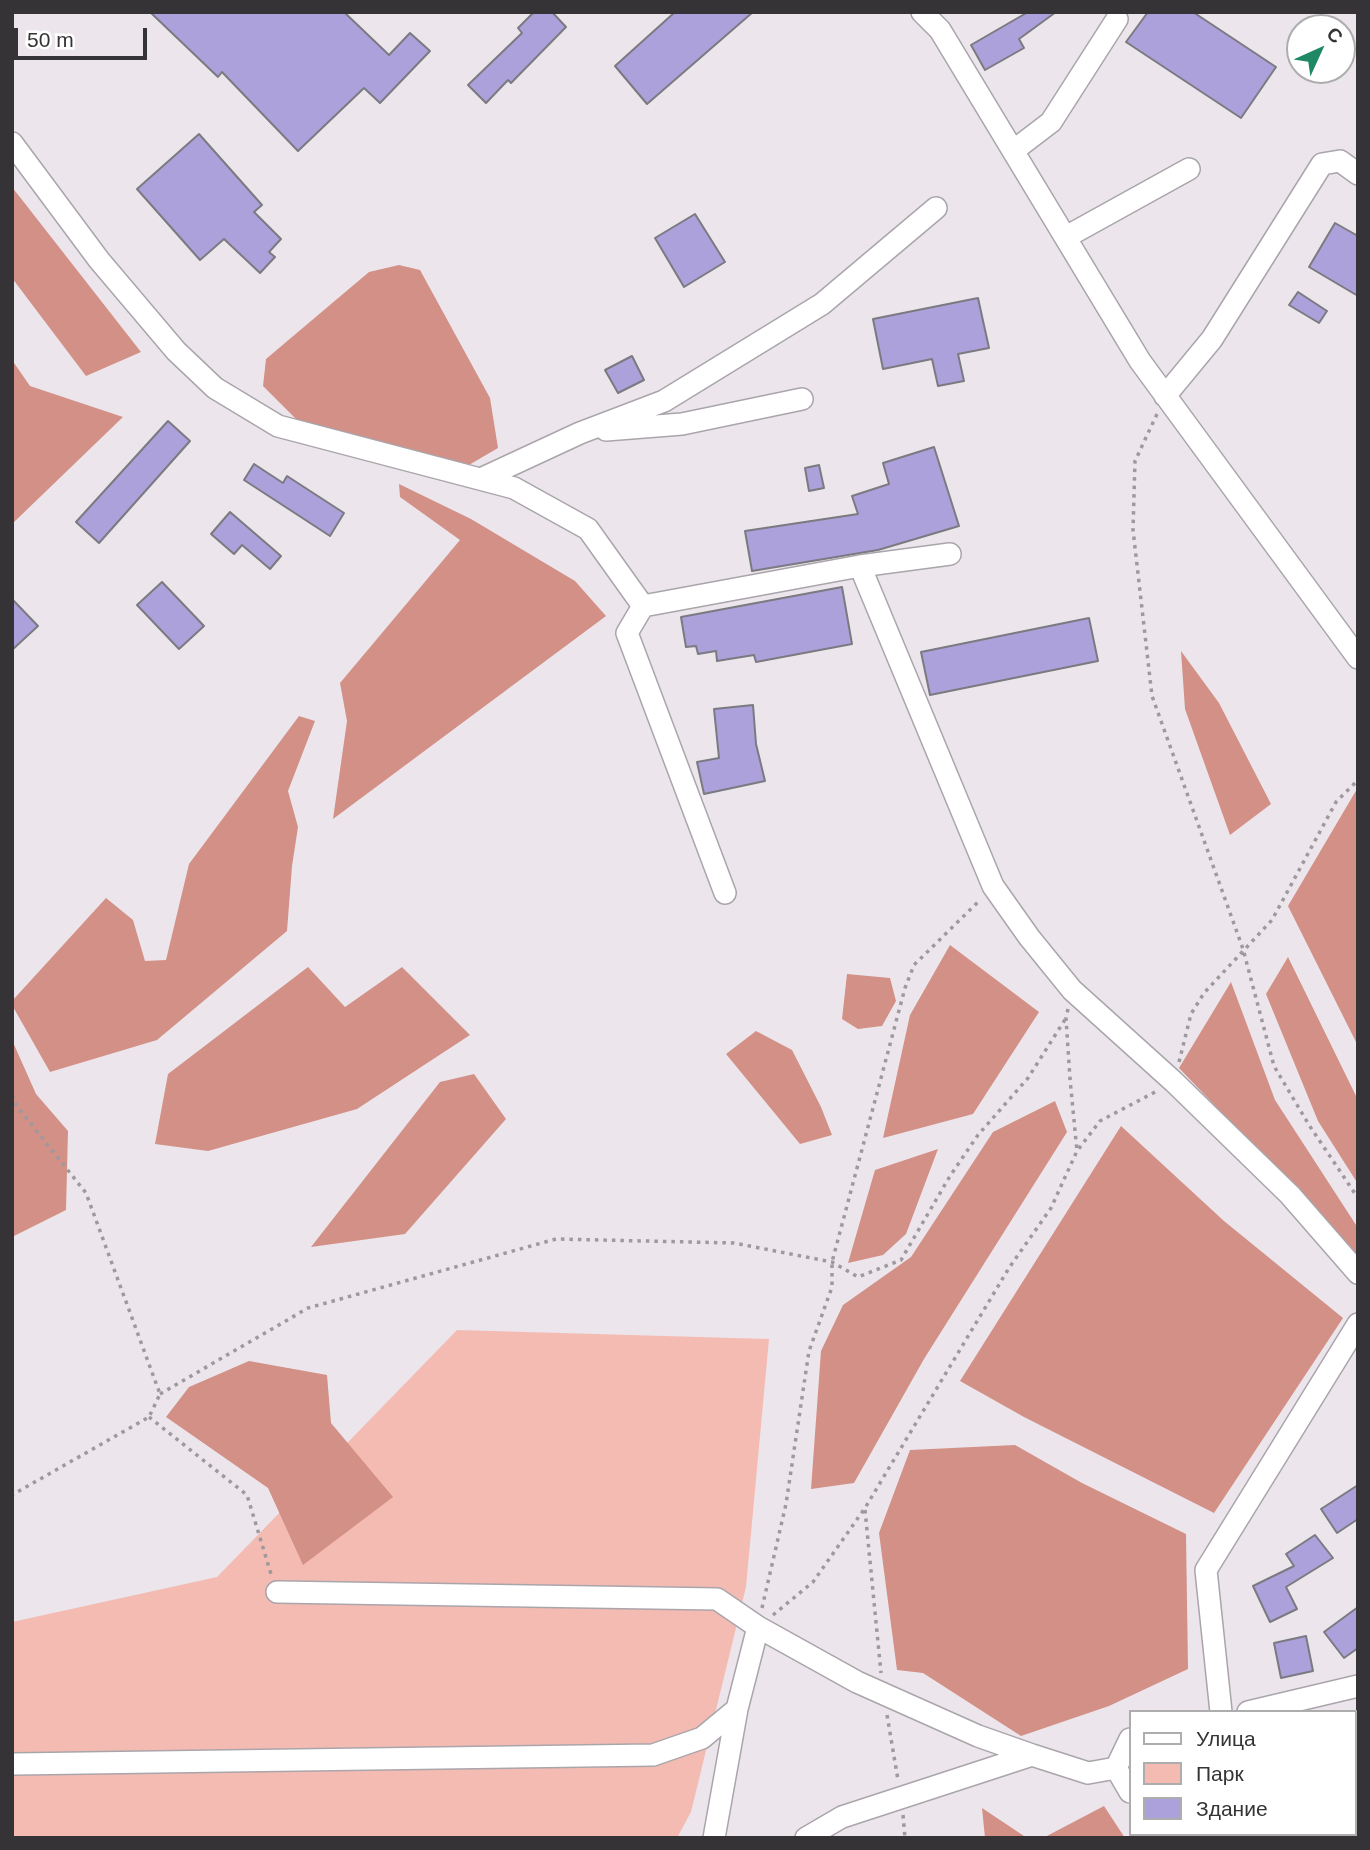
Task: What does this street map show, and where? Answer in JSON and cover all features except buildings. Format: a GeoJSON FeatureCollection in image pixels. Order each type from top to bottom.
{"type":"FeatureCollection","features":[{"type":"Feature","properties":{"kind":"street"},"geometry":{"type":"LineString","coordinates":[[922,12],[940,30],[1140,361],[1358,658]]}},
{"type":"Feature","properties":{"kind":"street"},"geometry":{"type":"LineString","coordinates":[[1013,151],[1051,122],[1117,19]]}},
{"type":"Feature","properties":{"kind":"street"},"geometry":{"type":"LineString","coordinates":[[12,143],[99,260],[176,351],[215,388],[278,426],[514,488],[588,529],[643,606]]}},
{"type":"Feature","properties":{"kind":"street"},"geometry":{"type":"LineString","coordinates":[[1165,396],[1212,340],[1322,164],[1340,161],[1358,174]]}},
{"type":"Feature","properties":{"kind":"street"},"geometry":{"type":"LineString","coordinates":[[1066,237],[1189,169]]}},
{"type":"Feature","properties":{"kind":"street"},"geometry":{"type":"LineString","coordinates":[[483,478],[580,433],[664,401],[822,304],[936,208]]}},
{"type":"Feature","properties":{"kind":"street"},"geometry":{"type":"LineString","coordinates":[[580,433],[682,424],[802,399]]}},
{"type":"Feature","properties":{"kind":"street"},"geometry":{"type":"LineString","coordinates":[[725,893],[626,633],[643,606],[860,566],[950,554]]}},
{"type":"Feature","properties":{"kind":"street"},"geometry":{"type":"LineString","coordinates":[[860,566],[993,886],[1029,937],[1072,990],[1174,1082],[1290,1195],[1358,1273]]}},
{"type":"Feature","properties":{"kind":"street"},"geometry":{"type":"LineString","coordinates":[[1221,1710],[1206,1570],[1358,1324]]}},
{"type":"Feature","properties":{"kind":"street"},"geometry":{"type":"LineString","coordinates":[[277,1592],[717,1599],[758,1627],[857,1682],[978,1736],[1088,1773],[1116,1768]]}},
{"type":"Feature","properties":{"kind":"street"},"geometry":{"type":"LineString","coordinates":[[715,1838],[737,1709],[758,1627]]}},
{"type":"Feature","properties":{"kind":"street"},"geometry":{"type":"LineString","coordinates":[[1256,1710],[1358,1686]]}},
{"type":"Feature","properties":{"kind":"street"},"geometry":{"type":"LineString","coordinates":[[14,1764],[653,1755],[702,1738],[737,1709]]}},
{"type":"Feature","properties":{"kind":"street"},"geometry":{"type":"LineString","coordinates":[[1116,1768],[1128,1743]]}},
{"type":"Feature","properties":{"kind":"street"},"geometry":{"type":"LineString","coordinates":[[806,1838],[842,1817],[1032,1755]]}},
{"type":"Feature","properties":{"kind":"street"},"geometry":{"type":"LineString","coordinates":[[1116,1768],[1128,1789]]}},
{"type":"Feature","properties":{"kind":"path"},"geometry":{"type":"LineString","coordinates":[[1165,396],[1135,461],[1133,530],[1152,696],[1243,949],[1274,1066],[1309,1125],[1358,1198]]}},
{"type":"Feature","properties":{"kind":"path"},"geometry":{"type":"LineString","coordinates":[[758,1627],[814,1583],[864,1508],[1009,1268],[1051,1208],[1077,1151],[1100,1121],[1174,1082],[1191,1014],[1204,993],[1272,920],[1336,802],[1358,780]]}},
{"type":"Feature","properties":{"kind":"path"},"geometry":{"type":"LineString","coordinates":[[758,1627],[786,1504],[809,1351],[832,1287],[832,1262],[905,988],[914,965],[993,886]]}},
{"type":"Feature","properties":{"kind":"path"},"geometry":{"type":"LineString","coordinates":[[1072,990],[1066,1018],[1077,1151]]}},
{"type":"Feature","properties":{"kind":"path"},"geometry":{"type":"LineString","coordinates":[[12,1495],[149,1417],[160,1394],[308,1308],[556,1239],[734,1243],[832,1262],[858,1277],[901,1260],[950,1176],[978,1135],[1028,1078],[1066,1018]]}},
{"type":"Feature","properties":{"kind":"path"},"geometry":{"type":"LineString","coordinates":[[12,1095],[16,1105],[86,1193],[160,1394]]}},
{"type":"Feature","properties":{"kind":"path"},"geometry":{"type":"LineString","coordinates":[[149,1417],[247,1495],[277,1592]]}},
{"type":"Feature","properties":{"kind":"green space"},"geometry":{"type":"Polygon","coordinates":[[[457,1330],[769,1339],[746,1587],[691,1812],[677,1838],[12,1838],[12,1622],[217,1577],[457,1330]]]}},
{"type":"Feature","properties":{"kind":"shaded area"},"geometry":{"type":"Polygon","coordinates":[[[12,187],[141,352],[86,376],[12,278],[12,187]]]}},
{"type":"Feature","properties":{"kind":"shaded area"},"geometry":{"type":"Polygon","coordinates":[[[399,265],[420,270],[490,398],[498,448],[462,469],[310,433],[263,386],[266,359],[369,272],[399,265]]]}},
{"type":"Feature","properties":{"kind":"shaded area"},"geometry":{"type":"Polygon","coordinates":[[[12,360],[30,386],[123,417],[12,524],[12,360]]]}},
{"type":"Feature","properties":{"kind":"shaded area"},"geometry":{"type":"Polygon","coordinates":[[[399,484],[471,519],[575,581],[606,616],[333,819],[347,721],[340,683],[460,540],[400,497],[399,484]]]}},
{"type":"Feature","properties":{"kind":"shaded area"},"geometry":{"type":"Polygon","coordinates":[[[1181,651],[1219,703],[1271,804],[1230,835],[1185,709],[1181,651]]]}},
{"type":"Feature","properties":{"kind":"shaded area"},"geometry":{"type":"Polygon","coordinates":[[[299,716],[315,721],[288,791],[298,827],[287,931],[157,1040],[50,1072],[12,1001],[106,898],[133,920],[145,961],[166,960],[189,864],[299,716]]]}},
{"type":"Feature","properties":{"kind":"shaded area"},"geometry":{"type":"Polygon","coordinates":[[[1357,789],[1358,791],[1358,1046],[1288,906],[1357,789]]]}},
{"type":"Feature","properties":{"kind":"shaded area"},"geometry":{"type":"Polygon","coordinates":[[[950,945],[1039,1012],[973,1114],[883,1138],[910,1015],[950,945]]]}},
{"type":"Feature","properties":{"kind":"shaded area"},"geometry":{"type":"Polygon","coordinates":[[[1288,957],[1358,1100],[1358,1184],[1318,1121],[1266,994],[1288,957]]]}},
{"type":"Feature","properties":{"kind":"shaded area"},"geometry":{"type":"Polygon","coordinates":[[[308,967],[345,1007],[402,967],[470,1035],[357,1109],[208,1151],[155,1144],[168,1074],[308,967]]]}},
{"type":"Feature","properties":{"kind":"shaded area"},"geometry":{"type":"Polygon","coordinates":[[[847,974],[890,978],[896,1001],[882,1026],[858,1029],[842,1019],[847,974]]]}},
{"type":"Feature","properties":{"kind":"shaded area"},"geometry":{"type":"Polygon","coordinates":[[[1231,982],[1275,1100],[1358,1228],[1358,1255],[1179,1068],[1231,982]]]}},
{"type":"Feature","properties":{"kind":"shaded area"},"geometry":{"type":"Polygon","coordinates":[[[756,1031],[792,1050],[832,1135],[800,1144],[726,1054],[756,1031]]]}},
{"type":"Feature","properties":{"kind":"shaded area"},"geometry":{"type":"Polygon","coordinates":[[[12,1040],[36,1094],[68,1131],[66,1210],[12,1237],[12,1040]]]}},
{"type":"Feature","properties":{"kind":"shaded area"},"geometry":{"type":"Polygon","coordinates":[[[474,1074],[506,1119],[405,1234],[311,1247],[440,1082],[474,1074]]]}},
{"type":"Feature","properties":{"kind":"shaded area"},"geometry":{"type":"Polygon","coordinates":[[[1055,1101],[1067,1132],[924,1359],[854,1483],[811,1489],[821,1351],[843,1305],[911,1257],[993,1132],[1055,1101]]]}},
{"type":"Feature","properties":{"kind":"shaded area"},"geometry":{"type":"Polygon","coordinates":[[[1121,1126],[1224,1221],[1343,1318],[1214,1513],[1024,1417],[960,1381],[1121,1126]]]}},
{"type":"Feature","properties":{"kind":"shaded area"},"geometry":{"type":"Polygon","coordinates":[[[938,1149],[906,1234],[883,1255],[848,1263],[875,1170],[938,1149]]]}},
{"type":"Feature","properties":{"kind":"shaded area"},"geometry":{"type":"Polygon","coordinates":[[[249,1361],[327,1375],[331,1423],[393,1497],[303,1565],[268,1488],[166,1417],[189,1387],[249,1361]]]}},
{"type":"Feature","properties":{"kind":"shaded area"},"geometry":{"type":"Polygon","coordinates":[[[1015,1445],[1082,1483],[1186,1534],[1188,1669],[1109,1706],[1021,1736],[923,1673],[897,1670],[879,1533],[910,1450],[1015,1445]]]}},
{"type":"Feature","properties":{"kind":"shaded area"},"geometry":{"type":"Polygon","coordinates":[[[1104,1806],[1125,1838],[1043,1838],[1104,1806]]]}},
{"type":"Feature","properties":{"kind":"shaded area"},"geometry":{"type":"Polygon","coordinates":[[[982,1808],[1027,1838],[985,1838],[982,1808]]]}}]}
